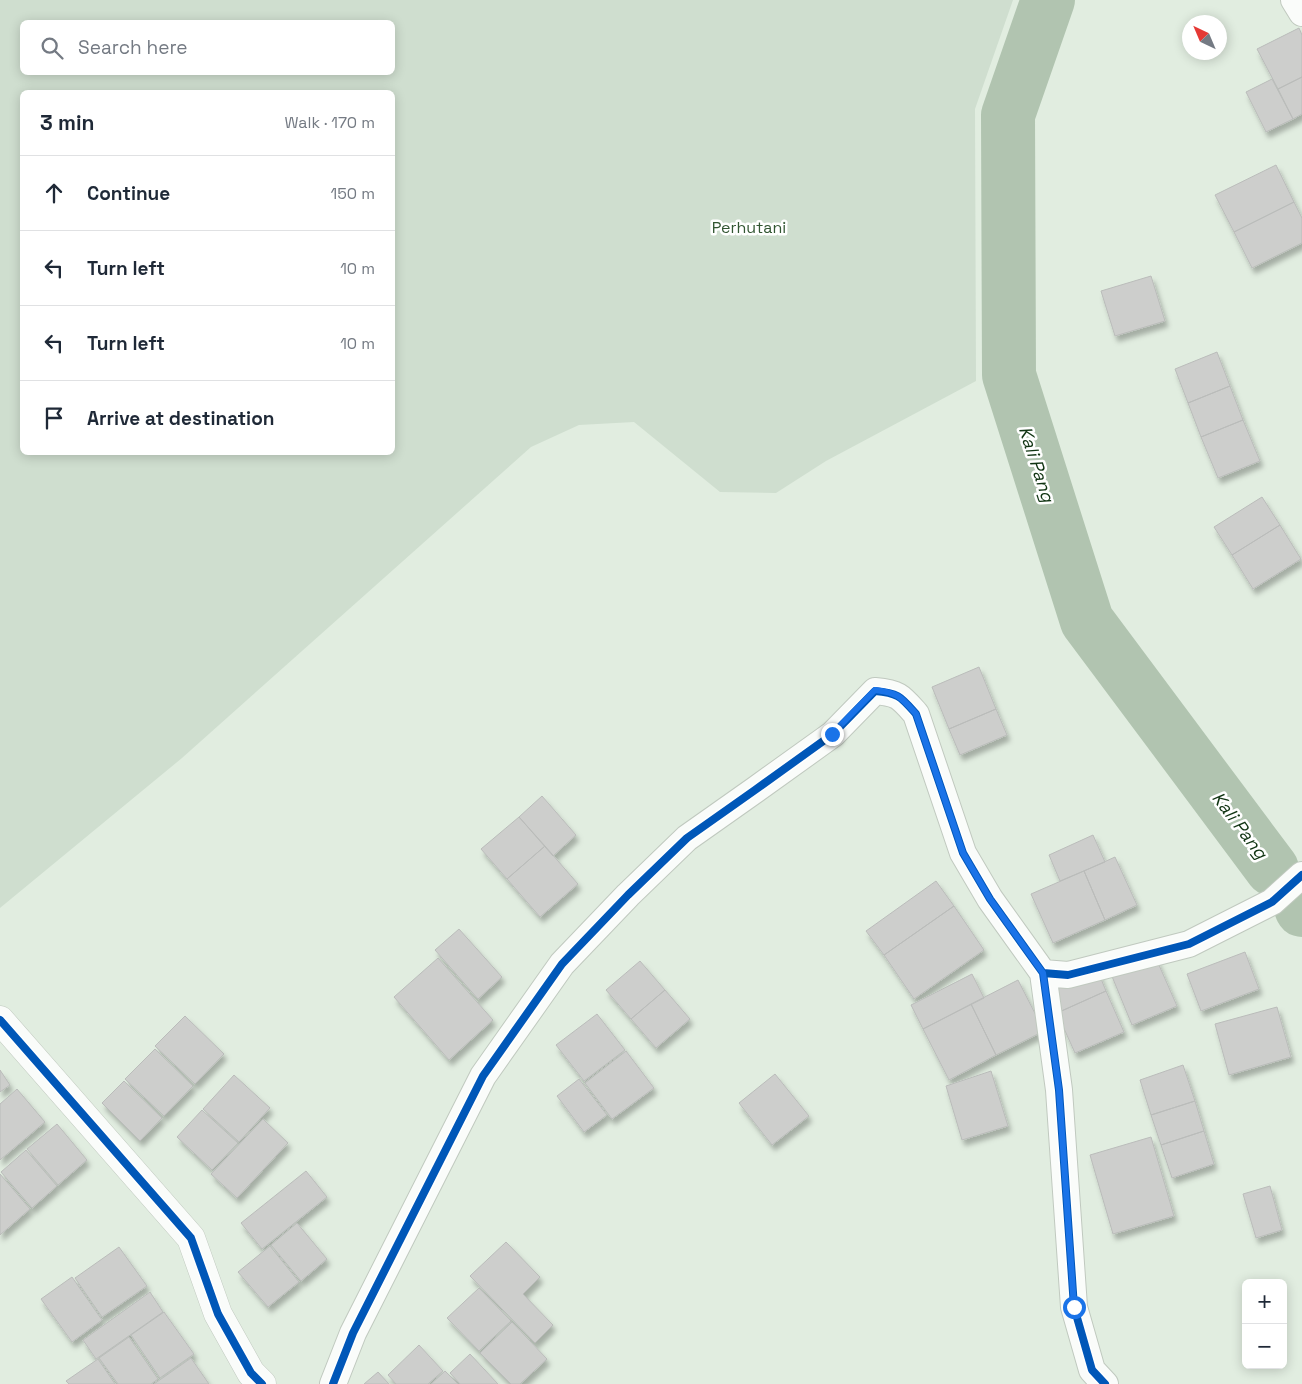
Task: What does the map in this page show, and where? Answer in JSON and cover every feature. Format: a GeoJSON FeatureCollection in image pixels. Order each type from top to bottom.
{"type":"FeatureCollection","features":[{"type":"Feature","properties":{"kind":"street"},"geometry":{"type":"LineString","coordinates":[[1294,0],[1302,13]]}},
{"type":"Feature","properties":{"kind":"street"},"geometry":{"type":"LineString","coordinates":[[334,1384],[353,1332],[483,1076],[562,964],[686,838],[832,734],[875,690],[889,692],[903,699],[916,714],[963,853],[990,899],[1043,973],[1059,1090],[1074,1307],[1092,1370],[1105,1384]]}},
{"type":"Feature","properties":{"kind":"street"},"geometry":{"type":"LineString","coordinates":[[1043,973],[1068,975],[1189,944],[1272,902],[1302,875]]}},
{"type":"Feature","properties":{"kind":"street"},"geometry":{"type":"LineString","coordinates":[[0,1020],[191,1238],[218,1314],[251,1373],[262,1384]]}},
{"type":"Feature","properties":{"kind":"green space","name":"Perhutani"},"geometry":{"type":"Polygon","coordinates":[[[0,0],[1013,0],[975,109],[976,381],[826,461],[776,493],[720,492],[634,422],[579,425],[531,447],[182,758],[0,908],[0,0]]]}},
{"type":"Feature","properties":{"kind":"building"},"geometry":{"type":"Polygon","coordinates":[[[1299,28],[1302,35],[1302,77],[1278,89],[1257,49],[1299,28]]]}},
{"type":"Feature","properties":{"kind":"building"},"geometry":{"type":"Polygon","coordinates":[[[1302,77],[1302,114],[1293,119],[1278,89],[1302,77]]]}},
{"type":"Feature","properties":{"kind":"building"},"geometry":{"type":"Polygon","coordinates":[[[1272,79],[1293,119],[1266,132],[1246,92],[1272,79]]]}},
{"type":"Feature","properties":{"kind":"building"},"geometry":{"type":"Polygon","coordinates":[[[1276,165],[1294,202],[1234,232],[1215,195],[1276,165]]]}},
{"type":"Feature","properties":{"kind":"building"},"geometry":{"type":"Polygon","coordinates":[[[1294,202],[1302,218],[1302,243],[1252,268],[1234,232],[1294,202]]]}},
{"type":"Feature","properties":{"kind":"building"},"geometry":{"type":"Polygon","coordinates":[[[1151,276],[1165,321],[1115,336],[1101,291],[1151,276]]]}},
{"type":"Feature","properties":{"kind":"building"},"geometry":{"type":"Polygon","coordinates":[[[1217,352],[1230,386],[1188,403],[1175,369],[1217,352]]]}},
{"type":"Feature","properties":{"kind":"building"},"geometry":{"type":"Polygon","coordinates":[[[1230,386],[1243,420],[1201,437],[1188,403],[1230,386]]]}},
{"type":"Feature","properties":{"kind":"building"},"geometry":{"type":"Polygon","coordinates":[[[1243,420],[1260,461],[1218,478],[1201,437],[1243,420]]]}},
{"type":"Feature","properties":{"kind":"building"},"geometry":{"type":"Polygon","coordinates":[[[1262,497],[1280,525],[1232,555],[1214,527],[1262,497]]]}},
{"type":"Feature","properties":{"kind":"building"},"geometry":{"type":"Polygon","coordinates":[[[1280,525],[1301,559],[1253,589],[1232,555],[1280,525]]]}},
{"type":"Feature","properties":{"kind":"building"},"geometry":{"type":"Polygon","coordinates":[[[979,667],[996,709],[949,729],[932,687],[979,667]]]}},
{"type":"Feature","properties":{"kind":"building"},"geometry":{"type":"Polygon","coordinates":[[[996,709],[1007,735],[960,755],[949,729],[996,709]]]}},
{"type":"Feature","properties":{"kind":"building"},"geometry":{"type":"Polygon","coordinates":[[[542,796],[576,835],[553,856],[519,817],[542,796]]]}},
{"type":"Feature","properties":{"kind":"building"},"geometry":{"type":"Polygon","coordinates":[[[519,817],[545,846],[507,879],[481,849],[519,817]]]}},
{"type":"Feature","properties":{"kind":"building"},"geometry":{"type":"Polygon","coordinates":[[[1093,835],[1105,862],[1060,881],[1049,855],[1093,835]]]}},
{"type":"Feature","properties":{"kind":"building"},"geometry":{"type":"Polygon","coordinates":[[[545,846],[578,884],[540,917],[507,879],[545,846]]]}},
{"type":"Feature","properties":{"kind":"building"},"geometry":{"type":"Polygon","coordinates":[[[1115,857],[1137,905],[1105,920],[1084,871],[1115,857]]]}},
{"type":"Feature","properties":{"kind":"building"},"geometry":{"type":"Polygon","coordinates":[[[1084,871],[1105,920],[1053,943],[1031,894],[1084,871]]]}},
{"type":"Feature","properties":{"kind":"building"},"geometry":{"type":"Polygon","coordinates":[[[936,881],[954,906],[884,955],[866,931],[936,881]]]}},
{"type":"Feature","properties":{"kind":"building"},"geometry":{"type":"Polygon","coordinates":[[[954,906],[984,950],[914,999],[884,955],[954,906]]]}},
{"type":"Feature","properties":{"kind":"building"},"geometry":{"type":"Polygon","coordinates":[[[459,929],[502,977],[478,999],[435,950],[459,929]]]}},
{"type":"Feature","properties":{"kind":"building"},"geometry":{"type":"Polygon","coordinates":[[[1245,952],[1259,989],[1201,1011],[1187,974],[1245,952]]]}},
{"type":"Feature","properties":{"kind":"building"},"geometry":{"type":"Polygon","coordinates":[[[1155,956],[1177,1006],[1132,1025],[1111,974],[1155,956]]]}},
{"type":"Feature","properties":{"kind":"building"},"geometry":{"type":"Polygon","coordinates":[[[438,958],[493,1020],[449,1060],[394,997],[438,958]]]}},
{"type":"Feature","properties":{"kind":"building"},"geometry":{"type":"Polygon","coordinates":[[[640,961],[665,990],[631,1019],[606,990],[640,961]]]}},
{"type":"Feature","properties":{"kind":"building"},"geometry":{"type":"Polygon","coordinates":[[[1097,969],[1106,991],[1057,1013],[1047,991],[1097,969]]]}},
{"type":"Feature","properties":{"kind":"building"},"geometry":{"type":"Polygon","coordinates":[[[972,974],[984,998],[923,1029],[911,1005],[972,974]]]}},
{"type":"Feature","properties":{"kind":"building"},"geometry":{"type":"Polygon","coordinates":[[[1018,980],[1044,1031],[996,1055],[971,1004],[1018,980]]]}},
{"type":"Feature","properties":{"kind":"building"},"geometry":{"type":"Polygon","coordinates":[[[665,990],[690,1019],[656,1048],[631,1019],[665,990]]]}},
{"type":"Feature","properties":{"kind":"building"},"geometry":{"type":"Polygon","coordinates":[[[1106,991],[1124,1032],[1075,1053],[1057,1013],[1106,991]]]}},
{"type":"Feature","properties":{"kind":"building"},"geometry":{"type":"Polygon","coordinates":[[[971,1004],[996,1055],[949,1080],[923,1029],[971,1004]]]}},
{"type":"Feature","properties":{"kind":"building"},"geometry":{"type":"Polygon","coordinates":[[[1277,1007],[1291,1057],[1229,1075],[1215,1024],[1277,1007]]]}},
{"type":"Feature","properties":{"kind":"building"},"geometry":{"type":"Polygon","coordinates":[[[597,1014],[625,1050],[584,1081],[556,1045],[597,1014]]]}},
{"type":"Feature","properties":{"kind":"building"},"geometry":{"type":"Polygon","coordinates":[[[185,1016],[224,1054],[195,1084],[155,1046],[185,1016]]]}},
{"type":"Feature","properties":{"kind":"building"},"geometry":{"type":"Polygon","coordinates":[[[155,1049],[193,1086],[164,1116],[125,1079],[155,1049]]]}},
{"type":"Feature","properties":{"kind":"building"},"geometry":{"type":"Polygon","coordinates":[[[626,1051],[654,1088],[612,1119],[585,1083],[626,1051]]]}},
{"type":"Feature","properties":{"kind":"building"},"geometry":{"type":"Polygon","coordinates":[[[1183,1065],[1195,1101],[1151,1115],[1140,1080],[1183,1065]]]}},
{"type":"Feature","properties":{"kind":"building"},"geometry":{"type":"Polygon","coordinates":[[[0,1070],[10,1085],[0,1092],[0,1070]]]}},
{"type":"Feature","properties":{"kind":"building"},"geometry":{"type":"Polygon","coordinates":[[[991,1071],[1008,1126],[962,1140],[946,1086],[991,1071]]]}},
{"type":"Feature","properties":{"kind":"building"},"geometry":{"type":"Polygon","coordinates":[[[775,1074],[809,1116],[772,1145],[739,1103],[775,1074]]]}},
{"type":"Feature","properties":{"kind":"building"},"geometry":{"type":"Polygon","coordinates":[[[234,1075],[270,1108],[239,1142],[203,1109],[234,1075]]]}},
{"type":"Feature","properties":{"kind":"building"},"geometry":{"type":"Polygon","coordinates":[[[579,1079],[607,1115],[584,1132],[557,1096],[579,1079]]]}},
{"type":"Feature","properties":{"kind":"building"},"geometry":{"type":"Polygon","coordinates":[[[124,1081],[162,1118],[140,1141],[102,1103],[124,1081]]]}},
{"type":"Feature","properties":{"kind":"building"},"geometry":{"type":"Polygon","coordinates":[[[17,1089],[45,1122],[0,1160],[0,1104],[17,1089]]]}},
{"type":"Feature","properties":{"kind":"building"},"geometry":{"type":"Polygon","coordinates":[[[1195,1101],[1204,1131],[1161,1145],[1151,1115],[1195,1101]]]}},
{"type":"Feature","properties":{"kind":"building"},"geometry":{"type":"Polygon","coordinates":[[[202,1110],[238,1143],[212,1170],[177,1137],[202,1110]]]}},
{"type":"Feature","properties":{"kind":"building"},"geometry":{"type":"Polygon","coordinates":[[[263,1119],[288,1143],[237,1198],[211,1174],[263,1119]]]}},
{"type":"Feature","properties":{"kind":"building"},"geometry":{"type":"Polygon","coordinates":[[[57,1124],[87,1160],[58,1185],[27,1149],[57,1124]]]}},
{"type":"Feature","properties":{"kind":"building"},"geometry":{"type":"Polygon","coordinates":[[[1204,1131],[1214,1164],[1172,1178],[1161,1145],[1204,1131]]]}},
{"type":"Feature","properties":{"kind":"building"},"geometry":{"type":"Polygon","coordinates":[[[1151,1137],[1174,1216],[1113,1234],[1090,1155],[1151,1137]]]}},
{"type":"Feature","properties":{"kind":"building"},"geometry":{"type":"Polygon","coordinates":[[[26,1150],[57,1186],[32,1208],[1,1172],[26,1150]]]}},
{"type":"Feature","properties":{"kind":"building"},"geometry":{"type":"Polygon","coordinates":[[[306,1171],[327,1197],[262,1249],[241,1223],[306,1171]]]}},
{"type":"Feature","properties":{"kind":"building"},"geometry":{"type":"Polygon","coordinates":[[[0,1174],[30,1209],[0,1235],[0,1174]]]}},
{"type":"Feature","properties":{"kind":"building"},"geometry":{"type":"Polygon","coordinates":[[[1270,1186],[1282,1230],[1256,1238],[1243,1194],[1270,1186]]]}},
{"type":"Feature","properties":{"kind":"building"},"geometry":{"type":"Polygon","coordinates":[[[297,1223],[327,1259],[301,1281],[271,1245],[297,1223]]]}},
{"type":"Feature","properties":{"kind":"building"},"geometry":{"type":"Polygon","coordinates":[[[506,1242],[540,1277],[523,1294],[553,1325],[535,1343],[470,1276],[506,1242]]]}},
{"type":"Feature","properties":{"kind":"building"},"geometry":{"type":"Polygon","coordinates":[[[270,1246],[299,1282],[268,1307],[238,1272],[270,1246]]]}},
{"type":"Feature","properties":{"kind":"building"},"geometry":{"type":"Polygon","coordinates":[[[119,1247],[147,1286],[102,1317],[75,1278],[119,1247]]]}},
{"type":"Feature","properties":{"kind":"building"},"geometry":{"type":"Polygon","coordinates":[[[72,1277],[102,1320],[72,1342],[41,1299],[72,1277]]]}},
{"type":"Feature","properties":{"kind":"building"},"geometry":{"type":"Polygon","coordinates":[[[479,1288],[511,1321],[479,1351],[447,1318],[479,1288]]]}},
{"type":"Feature","properties":{"kind":"building"},"geometry":{"type":"Polygon","coordinates":[[[150,1292],[163,1312],[96,1359],[83,1340],[150,1292]]]}},
{"type":"Feature","properties":{"kind":"building"},"geometry":{"type":"Polygon","coordinates":[[[164,1312],[194,1354],[160,1378],[131,1335],[164,1312]]]}},
{"type":"Feature","properties":{"kind":"building"},"geometry":{"type":"Polygon","coordinates":[[[512,1322],[547,1359],[520,1384],[511,1384],[480,1353],[512,1322]]]}},
{"type":"Feature","properties":{"kind":"building"},"geometry":{"type":"Polygon","coordinates":[[[129,1337],[158,1379],[151,1384],[118,1384],[99,1358],[129,1337]]]}},
{"type":"Feature","properties":{"kind":"building"},"geometry":{"type":"Polygon","coordinates":[[[419,1345],[443,1371],[428,1384],[396,1384],[388,1375],[419,1345]]]}},
{"type":"Feature","properties":{"kind":"building"},"geometry":{"type":"Polygon","coordinates":[[[470,1354],[498,1384],[460,1384],[450,1373],[470,1354]]]}},
{"type":"Feature","properties":{"kind":"building"},"geometry":{"type":"Polygon","coordinates":[[[191,1358],[209,1384],[154,1384],[191,1358]]]}},
{"type":"Feature","properties":{"kind":"building"},"geometry":{"type":"Polygon","coordinates":[[[98,1359],[115,1384],[69,1384],[66,1381],[98,1359]]]}},
{"type":"Feature","properties":{"kind":"building"},"geometry":{"type":"Polygon","coordinates":[[[445,1371],[458,1384],[431,1384],[445,1371]]]}},
{"type":"Feature","properties":{"kind":"building"},"geometry":{"type":"Polygon","coordinates":[[[378,1372],[389,1384],[364,1384],[378,1372]]]}},
{"type":"Feature","properties":{"kind":"waterway","name":"Kali Pang"},"geometry":{"type":"LineString","coordinates":[[1048,0],[1008,115],[1009,375],[1087,621],[1272,869]]}},
{"type":"Feature","properties":{"kind":"cycle path"},"geometry":{"type":"LineString","coordinates":[[333,1384],[353,1333],[483,1076],[562,964],[628,895],[687,838],[833,734],[875,691],[899,697],[916,714],[963,853],[990,899],[1043,973],[1068,975],[1189,944],[1272,902],[1302,875]]}},
{"type":"Feature","properties":{"kind":"cycle path"},"geometry":{"type":"LineString","coordinates":[[1043,973],[1059,1090],[1074,1307],[1092,1370],[1105,1384]]}},
{"type":"Feature","properties":{"kind":"cycle path"},"geometry":{"type":"LineString","coordinates":[[0,1020],[191,1238],[218,1314],[251,1373],[262,1384]]}},
{"type":"Feature","properties":{"kind":"route"},"geometry":{"type":"LineString","coordinates":[[832,734],[875,690],[889,692],[903,699],[916,714],[963,853],[990,899],[1043,973],[1059,1090],[1074,1307]]}}]}
